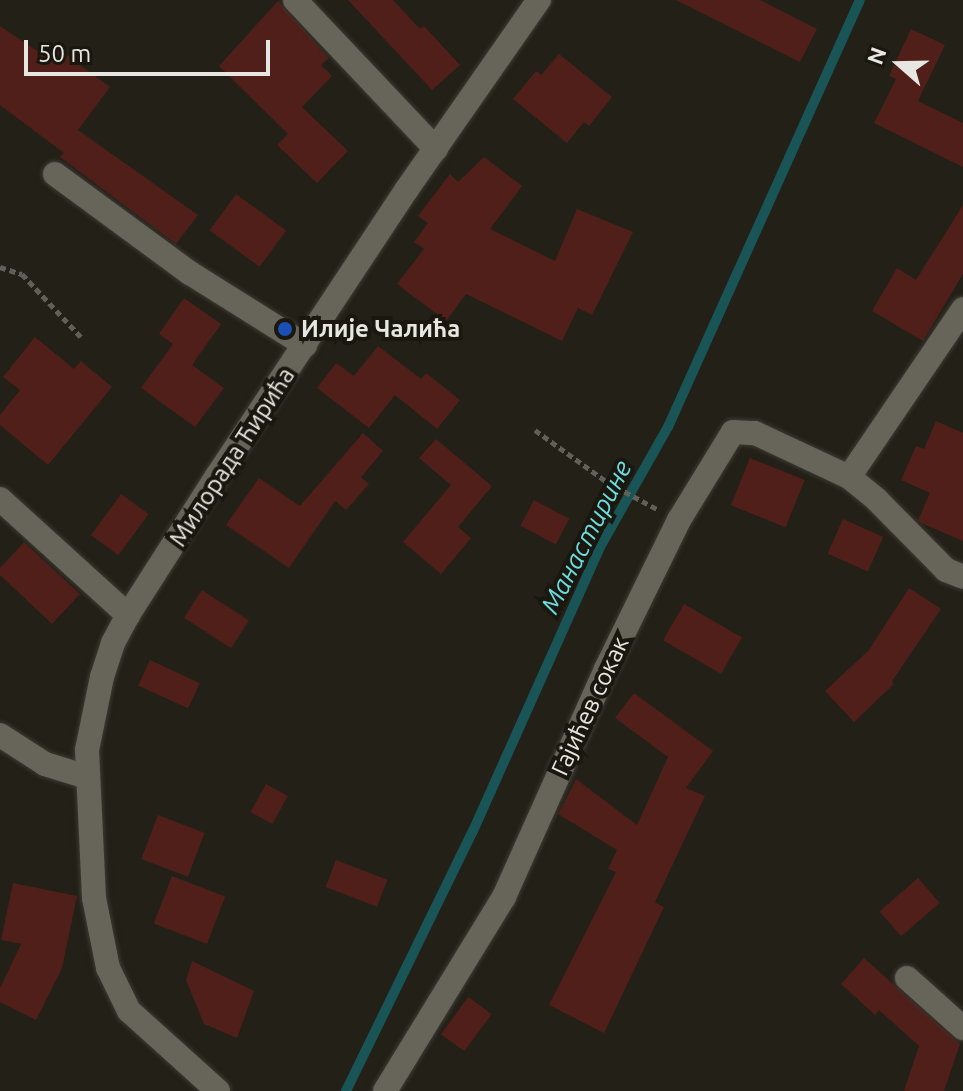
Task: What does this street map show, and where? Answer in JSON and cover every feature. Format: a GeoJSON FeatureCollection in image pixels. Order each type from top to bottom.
{"type":"FeatureCollection","features":[{"type":"Feature","properties":{"kind":"street"},"geometry":{"type":"LineString","coordinates":[[295,0],[436,149]]}},
{"type":"Feature","properties":{"kind":"street","name":"Милорада Ћирића"},"geometry":{"type":"LineString","coordinates":[[218,1091],[129,1011],[118,994],[102,944],[94,898],[87,777],[92,713],[113,643],[128,615],[305,345],[539,0]]}},
{"type":"Feature","properties":{"kind":"street"},"geometry":{"type":"LineString","coordinates":[[55,174],[190,273],[305,345]]}},
{"type":"Feature","properties":{"kind":"street"},"geometry":{"type":"LineString","coordinates":[[849,477],[963,309]]}},
{"type":"Feature","properties":{"kind":"street","name":"Гајићев сокак"},"geometry":{"type":"LineString","coordinates":[[385,1091],[504,897],[626,628],[679,520],[733,432],[755,433],[849,477],[877,500],[946,570],[963,577]]}},
{"type":"Feature","properties":{"kind":"street"},"geometry":{"type":"LineString","coordinates":[[0,499],[128,615]]}},
{"type":"Feature","properties":{"kind":"street"},"geometry":{"type":"LineString","coordinates":[[0,735],[45,764],[87,777]]}},
{"type":"Feature","properties":{"kind":"street"},"geometry":{"type":"LineString","coordinates":[[907,978],[963,1028]]}},
{"type":"Feature","properties":{"kind":"path"},"geometry":{"type":"LineString","coordinates":[[0,267],[22,274],[81,337]]}},
{"type":"Feature","properties":{"kind":"path"},"geometry":{"type":"LineString","coordinates":[[535,430],[607,482],[652,507]]}},
{"type":"Feature","properties":{"kind":"building"},"geometry":{"type":"Polygon","coordinates":[[[348,0],[393,0],[420,29],[424,26],[460,65],[432,90],[348,0]]]}},
{"type":"Feature","properties":{"kind":"building"},"geometry":{"type":"Polygon","coordinates":[[[676,0],[760,0],[817,29],[800,62],[676,0]]]}},
{"type":"Feature","properties":{"kind":"building"},"geometry":{"type":"Polygon","coordinates":[[[278,1],[329,58],[321,65],[332,76],[302,107],[348,151],[317,183],[277,145],[288,134],[219,66],[278,1]]]}},
{"type":"Feature","properties":{"kind":"building"},"geometry":{"type":"Polygon","coordinates":[[[0,26],[48,58],[56,47],[110,87],[78,130],[198,215],[176,244],[60,157],[64,153],[0,105],[0,26]]]}},
{"type":"Feature","properties":{"kind":"building"},"geometry":{"type":"Polygon","coordinates":[[[911,29],[945,45],[918,101],[963,123],[963,167],[874,123],[896,79],[889,76],[911,29]]]}},
{"type":"Feature","properties":{"kind":"building"},"geometry":{"type":"Polygon","coordinates":[[[559,54],[612,97],[589,126],[584,122],[567,143],[513,99],[536,71],[541,75],[559,54]]]}},
{"type":"Feature","properties":{"kind":"building"},"geometry":{"type":"Polygon","coordinates":[[[484,157],[522,186],[490,229],[555,261],[577,209],[633,232],[592,315],[578,308],[562,341],[466,294],[446,321],[397,284],[424,249],[414,242],[428,223],[418,216],[450,174],[458,182],[484,157]]]}},
{"type":"Feature","properties":{"kind":"building"},"geometry":{"type":"Polygon","coordinates":[[[236,194],[286,230],[260,267],[210,230],[236,194]]]}},
{"type":"Feature","properties":{"kind":"building"},"geometry":{"type":"Polygon","coordinates":[[[963,205],[963,274],[923,341],[872,311],[897,268],[916,280],[963,205]]]}},
{"type":"Feature","properties":{"kind":"building"},"geometry":{"type":"Polygon","coordinates":[[[184,298],[221,324],[192,365],[224,388],[195,427],[141,388],[173,344],[159,334],[184,298]]]}},
{"type":"Feature","properties":{"kind":"building"},"geometry":{"type":"Polygon","coordinates":[[[35,337],[74,369],[81,361],[112,387],[48,465],[0,425],[0,415],[20,390],[3,377],[35,337]]]}},
{"type":"Feature","properties":{"kind":"building"},"geometry":{"type":"Polygon","coordinates":[[[378,346],[421,379],[426,373],[460,400],[437,429],[395,395],[369,428],[317,388],[336,363],[354,376],[378,346]]]}},
{"type":"Feature","properties":{"kind":"building"},"geometry":{"type":"Polygon","coordinates":[[[936,421],[963,433],[963,541],[921,523],[918,520],[930,493],[901,480],[916,446],[924,449],[936,421]]]}},
{"type":"Feature","properties":{"kind":"building"},"geometry":{"type":"Polygon","coordinates":[[[363,433],[383,451],[361,477],[369,484],[346,510],[335,501],[289,568],[226,525],[259,478],[300,506],[363,433]]]}},
{"type":"Feature","properties":{"kind":"building"},"geometry":{"type":"Polygon","coordinates":[[[436,439],[492,486],[458,527],[471,538],[441,574],[403,542],[451,485],[419,458],[436,439]]]}},
{"type":"Feature","properties":{"kind":"building"},"geometry":{"type":"Polygon","coordinates":[[[750,458],[805,480],[786,527],[731,505],[750,458]]]}},
{"type":"Feature","properties":{"kind":"building"},"geometry":{"type":"Polygon","coordinates":[[[121,494],[149,514],[119,555],[91,535],[121,494]]]}},
{"type":"Feature","properties":{"kind":"building"},"geometry":{"type":"Polygon","coordinates":[[[534,500],[569,519],[556,544],[520,526],[534,500]]]}},
{"type":"Feature","properties":{"kind":"building"},"geometry":{"type":"Polygon","coordinates":[[[843,519],[883,537],[868,572],[828,554],[843,519]]]}},
{"type":"Feature","properties":{"kind":"building"},"geometry":{"type":"Polygon","coordinates":[[[24,542],[80,594],[52,624],[0,575],[0,568],[24,542]]]}},
{"type":"Feature","properties":{"kind":"building"},"geometry":{"type":"Polygon","coordinates":[[[909,588],[941,609],[892,681],[894,684],[854,722],[825,691],[869,650],[909,588]]]}},
{"type":"Feature","properties":{"kind":"building"},"geometry":{"type":"Polygon","coordinates":[[[202,590],[249,620],[231,648],[184,618],[202,590]]]}},
{"type":"Feature","properties":{"kind":"building"},"geometry":{"type":"Polygon","coordinates":[[[684,604],[742,638],[721,674],[663,640],[684,604]]]}},
{"type":"Feature","properties":{"kind":"building"},"geometry":{"type":"Polygon","coordinates":[[[150,660],[200,683],[188,709],[138,685],[150,660]]]}},
{"type":"Feature","properties":{"kind":"building"},"geometry":{"type":"Polygon","coordinates":[[[634,693],[713,751],[686,788],[705,796],[655,902],[664,907],[604,1033],[549,1005],[616,872],[608,869],[617,850],[558,814],[576,779],[637,825],[668,757],[615,718],[634,693]]]}},
{"type":"Feature","properties":{"kind":"building"},"geometry":{"type":"Polygon","coordinates":[[[266,784],[288,796],[272,824],[250,812],[266,784]]]}},
{"type":"Feature","properties":{"kind":"building"},"geometry":{"type":"Polygon","coordinates":[[[158,815],[205,833],[188,877],[141,859],[158,815]]]}},
{"type":"Feature","properties":{"kind":"building"},"geometry":{"type":"Polygon","coordinates":[[[336,860],[387,880],[377,907],[326,887],[336,860]]]}},
{"type":"Feature","properties":{"kind":"building"},"geometry":{"type":"Polygon","coordinates":[[[172,876],[225,896],[207,944],[154,924],[172,876]]]}},
{"type":"Feature","properties":{"kind":"building"},"geometry":{"type":"Polygon","coordinates":[[[918,878],[940,903],[901,936],[880,911],[918,878]]]}},
{"type":"Feature","properties":{"kind":"building"},"geometry":{"type":"Polygon","coordinates":[[[13,883],[77,896],[62,968],[36,1020],[0,1002],[0,988],[21,944],[1,940],[13,883]]]}},
{"type":"Feature","properties":{"kind":"building"},"geometry":{"type":"Polygon","coordinates":[[[864,958],[960,1044],[944,1091],[904,1091],[919,1046],[879,1010],[875,1015],[841,984],[864,958]]]}},
{"type":"Feature","properties":{"kind":"building"},"geometry":{"type":"Polygon","coordinates":[[[192,961],[254,991],[237,1038],[204,1024],[186,980],[192,961]]]}},
{"type":"Feature","properties":{"kind":"building"},"geometry":{"type":"Polygon","coordinates":[[[468,997],[491,1014],[464,1051],[441,1034],[468,997]]]}},
{"type":"Feature","properties":{"kind":"waterway","name":"Манастирине"},"geometry":{"type":"LineString","coordinates":[[346,1091],[473,831],[600,547],[668,427],[860,0]]}},
{"type":"Feature","properties":{"kind":"place","name":"Илије Чалића"},"geometry":{"type":"Point","coordinates":[285,329]}}]}
